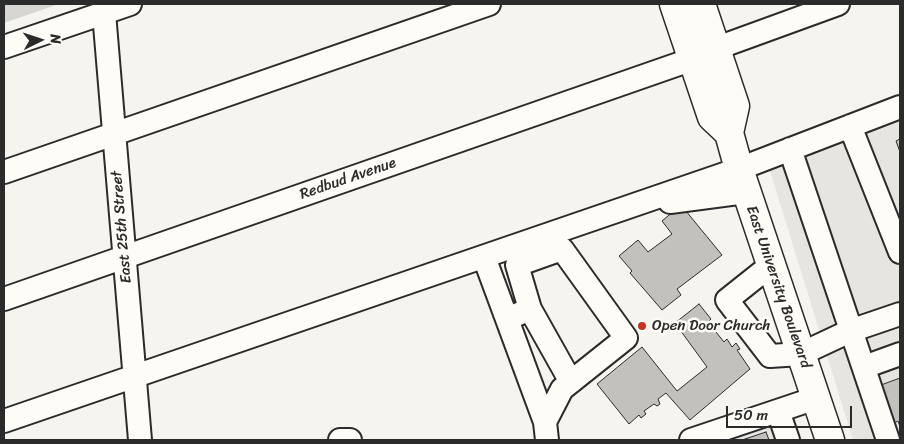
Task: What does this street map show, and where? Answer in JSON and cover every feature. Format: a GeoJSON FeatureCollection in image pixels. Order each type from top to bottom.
{"type":"FeatureCollection","features":[{"type":"Feature","properties":{"kind":"main road","name":"East University Boulevard"},"geometry":{"type":"LineString","coordinates":[[674,4],[705,53],[734,106],[729,133],[800,354],[830,440]]}},
{"type":"Feature","properties":{"kind":"main road","name":"East University Boulevard"},"geometry":{"type":"LineString","coordinates":[[701,4],[705,53]]}},
{"type":"Feature","properties":{"kind":"street"},"geometry":{"type":"LineString","coordinates":[[4,48],[130,4]]}},
{"type":"Feature","properties":{"kind":"street"},"geometry":{"type":"LineString","coordinates":[[4,172],[490,4]]}},
{"type":"Feature","properties":{"kind":"street","name":"Redbud Avenue"},"geometry":{"type":"LineString","coordinates":[[4,299],[705,53],[838,4]]}},
{"type":"Feature","properties":{"kind":"street","name":"East 25th Street"},"geometry":{"type":"LineString","coordinates":[[104,13],[140,440]]}},
{"type":"Feature","properties":{"kind":"street"},"geometry":{"type":"LineString","coordinates":[[4,421],[641,203],[685,202],[743,180],[790,149],[900,107]]}},
{"type":"Feature","properties":{"kind":"street"},"geometry":{"type":"LineString","coordinates":[[850,126],[900,252]]}},
{"type":"Feature","properties":{"kind":"street"},"geometry":{"type":"LineString","coordinates":[[790,149],[888,440]]}},
{"type":"Feature","properties":{"kind":"street"},"geometry":{"type":"LineString","coordinates":[[571,382],[530,309],[516,265],[562,249],[639,211],[641,203]]}},
{"type":"Feature","properties":{"kind":"street"},"geometry":{"type":"LineString","coordinates":[[546,431],[562,389],[626,338],[562,249]]}},
{"type":"Feature","properties":{"kind":"street"},"geometry":{"type":"LineString","coordinates":[[484,257],[546,431]]}},
{"type":"Feature","properties":{"kind":"street"},"geometry":{"type":"LineString","coordinates":[[771,265],[728,300],[770,356],[800,354],[850,331],[900,314]]}},
{"type":"Feature","properties":{"kind":"street"},"geometry":{"type":"LineString","coordinates":[[507,319],[530,309]]}},
{"type":"Feature","properties":{"kind":"street"},"geometry":{"type":"LineString","coordinates":[[864,367],[900,354]]}},
{"type":"Feature","properties":{"kind":"street"},"geometry":{"type":"LineString","coordinates":[[691,440],[816,398]]}},
{"type":"Feature","properties":{"kind":"street"},"geometry":{"type":"LineString","coordinates":[[778,411],[788,440]]}},
{"type":"Feature","properties":{"kind":"street"},"geometry":{"type":"LineString","coordinates":[[340,440],[350,440]]}},
{"type":"Feature","properties":{"kind":"shaded area"},"geometry":{"type":"Polygon","coordinates":[[[4,4],[59,4],[4,23],[4,4]]]}},
{"type":"Feature","properties":{"kind":"shaded area"},"geometry":{"type":"Polygon","coordinates":[[[900,109],[900,440],[853,440],[766,158],[900,109]]]}},
{"type":"Feature","properties":{"kind":"shaded area"},"geometry":{"type":"Polygon","coordinates":[[[793,413],[802,440],[708,440],[793,413]]]}},
{"type":"Feature","properties":{"kind":"building"},"geometry":{"type":"Polygon","coordinates":[[[900,139],[900,152],[896,141],[900,139]]]}},
{"type":"Feature","properties":{"kind":"building"},"geometry":{"type":"Polygon","coordinates":[[[681,205],[722,255],[677,289],[681,295],[662,310],[630,273],[632,271],[619,256],[638,240],[648,252],[672,234],[662,221],[681,205]]]}},
{"type":"Feature","properties":{"kind":"building"},"geometry":{"type":"Polygon","coordinates":[[[699,304],[711,319],[708,322],[724,342],[727,339],[732,347],[736,343],[740,349],[737,350],[750,369],[690,420],[666,393],[658,399],[660,404],[657,406],[654,404],[644,411],[646,414],[641,418],[639,415],[629,424],[597,384],[642,347],[677,391],[707,367],[675,323],[699,304]]]}},
{"type":"Feature","properties":{"kind":"building"},"geometry":{"type":"Polygon","coordinates":[[[900,378],[900,427],[898,421],[894,423],[881,385],[900,378]]]}},
{"type":"Feature","properties":{"kind":"building"},"geometry":{"type":"Polygon","coordinates":[[[766,432],[769,440],[742,440],[766,432]]]}},
{"type":"Feature","properties":{"kind":"place","name":"Open Door Church"},"geometry":{"type":"Point","coordinates":[642,326]}}]}
